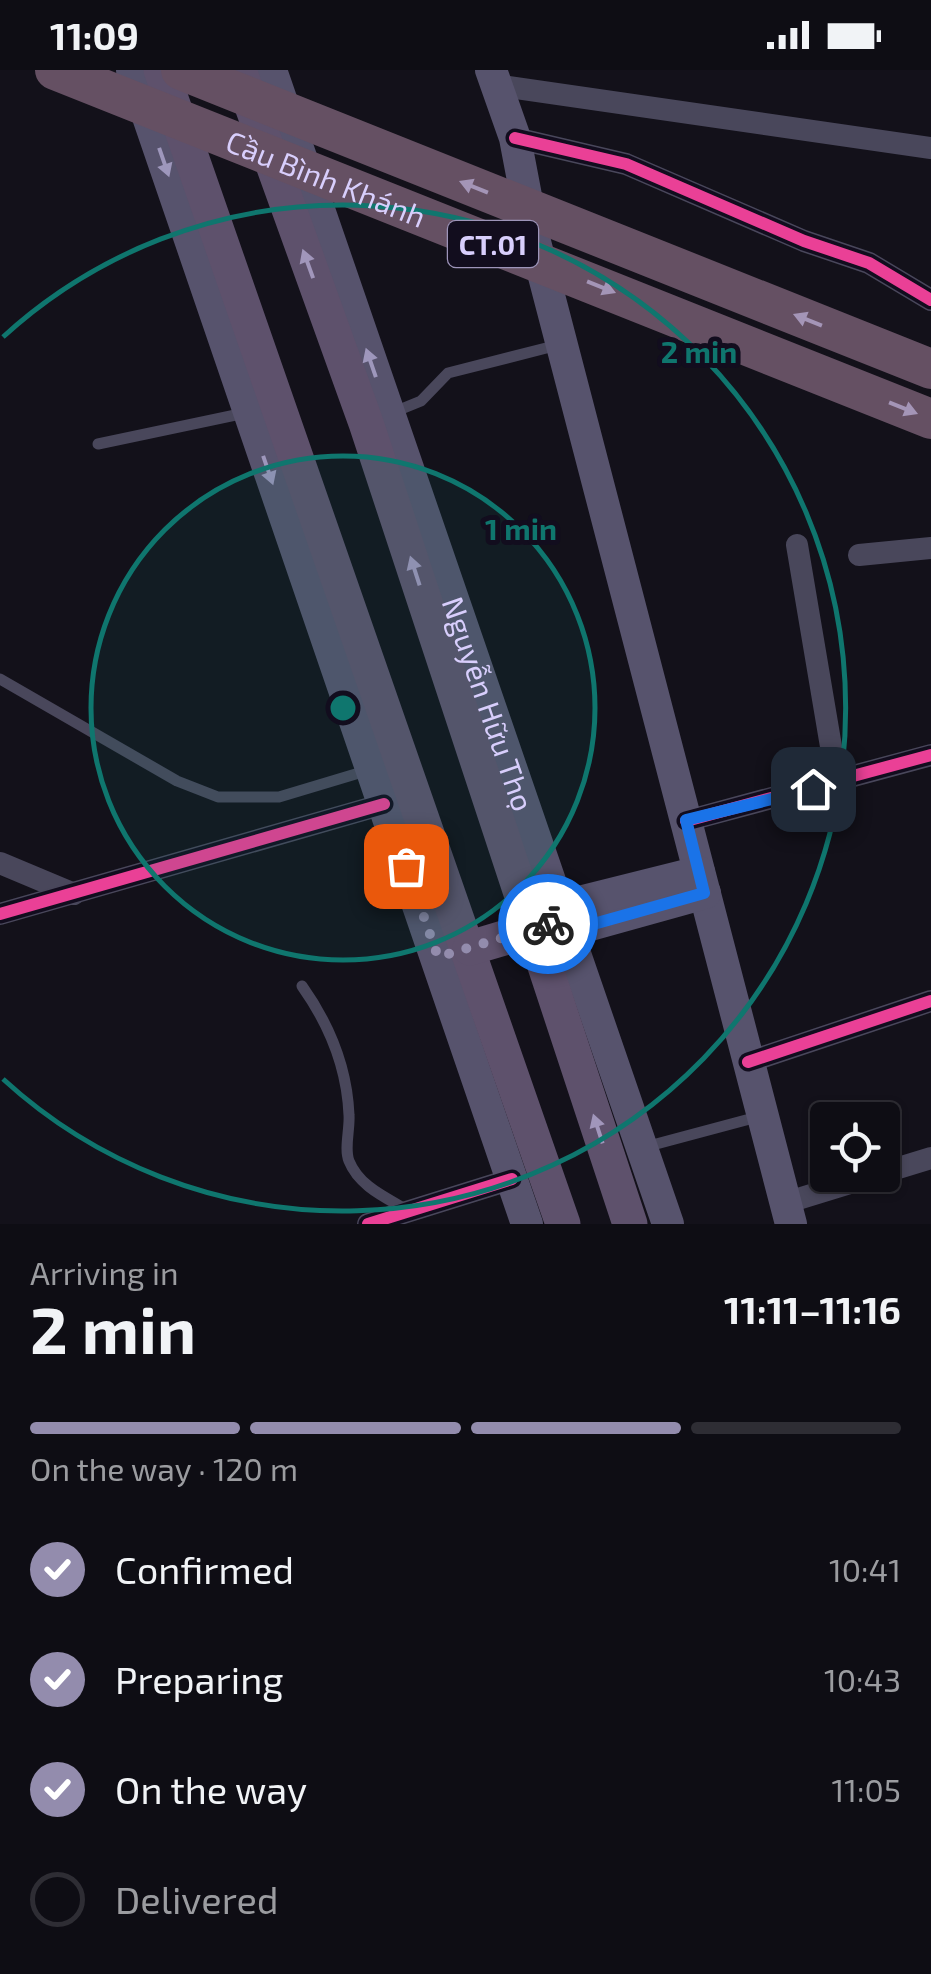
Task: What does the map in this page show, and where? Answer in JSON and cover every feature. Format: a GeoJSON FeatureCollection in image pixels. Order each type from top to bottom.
{"type":"FeatureCollection","features":[{"type":"Feature","properties":{"kind":"highway","name":"Cầu Bình Khánh"},"geometry":{"type":"LineString","coordinates":[[55,70],[931,419]]}},
{"type":"Feature","properties":{"kind":"highway","name":"Cầu Bình Khánh"},"geometry":{"type":"LineString","coordinates":[[181,70],[931,369]]}},
{"type":"Feature","properties":{"kind":"main road"},"geometry":{"type":"LineString","coordinates":[[132,70],[369,770],[454,952],[563,1224]]}},
{"type":"Feature","properties":{"kind":"main road"},"geometry":{"type":"LineString","coordinates":[[161,70],[369,662],[454,952],[527,1224]]}},
{"type":"Feature","properties":{"kind":"main road","name":"Nguyễn Hữu Thọ"},"geometry":{"type":"LineString","coordinates":[[239,70],[548,924],[641,1148],[668,1224]]}},
{"type":"Feature","properties":{"kind":"main road","name":"Nguyễn Hữu Thọ"},"geometry":{"type":"LineString","coordinates":[[271,70],[388,414],[548,924],[630,1224]]}},
{"type":"Feature","properties":{"kind":"main road"},"geometry":{"type":"LineString","coordinates":[[493,78],[515,138],[534,238],[788,1213]]}},
{"type":"Feature","properties":{"kind":"main road"},"geometry":{"type":"LineString","coordinates":[[454,952],[548,924],[583,900],[702,883]]}},
{"type":"Feature","properties":{"kind":"street"},"geometry":{"type":"LineString","coordinates":[[493,78],[931,148]]}},
{"type":"Feature","properties":{"kind":"street"},"geometry":{"type":"LineString","coordinates":[[515,138],[626,164],[804,241],[869,263],[931,300]]}},
{"type":"Feature","properties":{"kind":"street"},"geometry":{"type":"LineString","coordinates":[[796,544],[837,782]]}},
{"type":"Feature","properties":{"kind":"street"},"geometry":{"type":"LineString","coordinates":[[860,555],[931,548]]}},
{"type":"Feature","properties":{"kind":"street"},"geometry":{"type":"LineString","coordinates":[[686,820],[931,756]]}},
{"type":"Feature","properties":{"kind":"street"},"geometry":{"type":"LineString","coordinates":[[0,914],[384,804]]}},
{"type":"Feature","properties":{"kind":"street"},"geometry":{"type":"LineString","coordinates":[[0,863],[74,894]]}},
{"type":"Feature","properties":{"kind":"street"},"geometry":{"type":"LineString","coordinates":[[748,1062],[931,1001]]}},
{"type":"Feature","properties":{"kind":"street"},"geometry":{"type":"LineString","coordinates":[[900,1168],[931,1158]]}},
{"type":"Feature","properties":{"kind":"street"},"geometry":{"type":"LineString","coordinates":[[368,1224],[512,1179]]}},
{"type":"Feature","properties":{"kind":"street"},"geometry":{"type":"LineString","coordinates":[[788,1213],[837,1192]]}},
{"type":"Feature","properties":{"kind":"lane"},"geometry":{"type":"LineString","coordinates":[[388,414],[420,401],[448,373],[562,344]]}},
{"type":"Feature","properties":{"kind":"lane"},"geometry":{"type":"LineString","coordinates":[[98,444],[249,412]]}},
{"type":"Feature","properties":{"kind":"lane"},"geometry":{"type":"LineString","coordinates":[[0,679],[177,781],[218,797],[279,798],[369,770]]}},
{"type":"Feature","properties":{"kind":"lane"},"geometry":{"type":"LineString","coordinates":[[302,986],[327,1022],[340,1064],[349,1112],[348,1159],[367,1187],[411,1212]]}},
{"type":"Feature","properties":{"kind":"lane"},"geometry":{"type":"LineString","coordinates":[[641,1148],[762,1116]]}},
{"type":"Feature","properties":{"kind":"cycle path"},"geometry":{"type":"LineString","coordinates":[[515,138],[626,164],[804,241],[869,263],[931,300]]}},
{"type":"Feature","properties":{"kind":"cycle path"},"geometry":{"type":"LineString","coordinates":[[686,821],[931,755]]}},
{"type":"Feature","properties":{"kind":"cycle path"},"geometry":{"type":"LineString","coordinates":[[0,914],[384,804]]}},
{"type":"Feature","properties":{"kind":"cycle path"},"geometry":{"type":"LineString","coordinates":[[748,1062],[931,1001]]}},
{"type":"Feature","properties":{"kind":"cycle path"},"geometry":{"type":"LineString","coordinates":[[368,1224],[512,1179]]}},
{"type":"Feature","properties":{"kind":"way so far"},"geometry":{"type":"LineString","coordinates":[[406,866],[438,957],[548,924]]}},
{"type":"Feature","properties":{"kind":"route"},"geometry":{"type":"LineString","coordinates":[[548,924],[562,919],[590,925],[704,893],[686,820],[813,789]]}}]}
